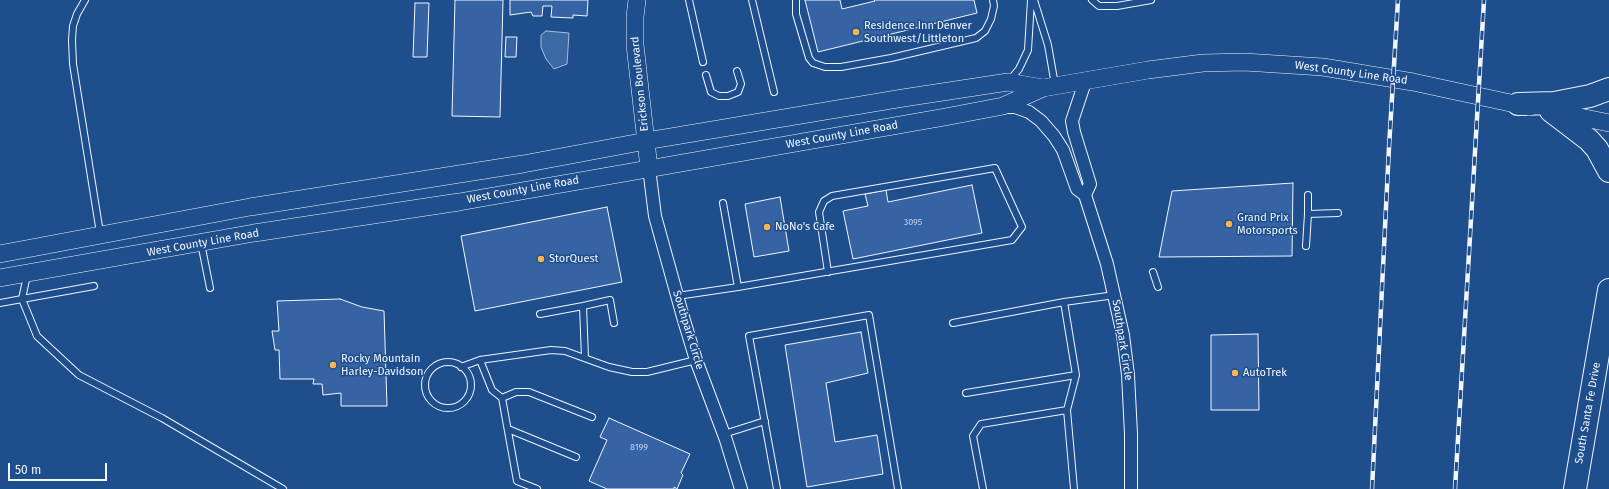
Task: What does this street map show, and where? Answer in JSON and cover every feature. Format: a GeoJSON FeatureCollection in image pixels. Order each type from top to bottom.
{"type":"FeatureCollection","features":[{"type":"Feature","properties":{"kind":"highway"},"geometry":{"type":"LineString","coordinates":[[1518,104],[1554,103],[1590,96],[1609,89]]}},
{"type":"Feature","properties":{"kind":"highway"},"geometry":{"type":"LineString","coordinates":[[1551,111],[1589,140],[1597,150],[1609,171]]}},
{"type":"Feature","properties":{"kind":"highway","name":"South Santa Fe Drive"},"geometry":{"type":"LineString","coordinates":[[1575,489],[1609,290]]}},
{"type":"Feature","properties":{"kind":"main road","name":"Erickson Boulevard"},"geometry":{"type":"LineString","coordinates":[[637,0],[635,17],[635,45],[649,168]]}},
{"type":"Feature","properties":{"kind":"main road","name":"West County Line Road"},"geometry":{"type":"LineString","coordinates":[[0,278],[201,243],[460,202],[1003,106],[1049,87],[1148,70],[1203,63],[1244,62],[1323,66],[1450,89],[1609,124]]}},
{"type":"Feature","properties":{"kind":"main road","name":"West County Line Road"},"geometry":{"type":"LineString","coordinates":[[0,254],[243,208],[523,164],[646,141],[1008,82],[1049,87]]}},
{"type":"Feature","properties":{"kind":"street","name":"Southpark Circle"},"geometry":{"type":"LineString","coordinates":[[1084,82],[1072,121],[1090,184],[1085,195]]}},
{"type":"Feature","properties":{"kind":"street","name":"Southpark Circle"},"geometry":{"type":"LineString","coordinates":[[1003,106],[1015,107],[1029,112],[1045,126],[1063,150],[1077,189],[1085,195],[1107,264],[1115,295],[1128,375],[1131,434],[1131,489]]}},
{"type":"Feature","properties":{"kind":"street","name":"Southpark Circle"},"geometry":{"type":"LineString","coordinates":[[649,168],[655,216],[677,296],[696,360],[724,434],[741,489]]}},
{"type":"Feature","properties":{"kind":"lane"},"geometry":{"type":"LineString","coordinates":[[85,0],[77,14],[73,26],[73,64],[100,235]]}},
{"type":"Feature","properties":{"kind":"lane"},"geometry":{"type":"LineString","coordinates":[[689,0],[703,62]]}},
{"type":"Feature","properties":{"kind":"lane"},"geometry":{"type":"LineString","coordinates":[[752,0],[774,92]]}},
{"type":"Feature","properties":{"kind":"lane"},"geometry":{"type":"LineString","coordinates":[[796,0],[796,14],[809,58],[813,64],[825,67],[841,67],[891,58],[976,38],[985,31],[991,19],[994,6],[993,0]]}},
{"type":"Feature","properties":{"kind":"lane"},"geometry":{"type":"LineString","coordinates":[[1008,82],[1019,69],[1028,50],[1031,0]]}},
{"type":"Feature","properties":{"kind":"lane"},"geometry":{"type":"LineString","coordinates":[[1034,0],[1048,45],[1049,87]]}},
{"type":"Feature","properties":{"kind":"lane"},"geometry":{"type":"LineString","coordinates":[[1092,0],[1098,6],[1117,6],[1151,0]]}},
{"type":"Feature","properties":{"kind":"lane"},"geometry":{"type":"LineString","coordinates":[[706,75],[711,92],[719,96],[728,96],[738,92],[741,84],[737,71]]}},
{"type":"Feature","properties":{"kind":"lane"},"geometry":{"type":"LineString","coordinates":[[677,296],[828,272],[1012,240],[1022,227],[995,168],[832,196],[824,201],[819,212],[828,272]]}},
{"type":"Feature","properties":{"kind":"lane"},"geometry":{"type":"LineString","coordinates":[[1306,246],[1308,195]]}},
{"type":"Feature","properties":{"kind":"lane"},"geometry":{"type":"LineString","coordinates":[[723,203],[738,287]]}},
{"type":"Feature","properties":{"kind":"lane"},"geometry":{"type":"LineString","coordinates":[[1308,214],[1338,213]]}},
{"type":"Feature","properties":{"kind":"lane"},"geometry":{"type":"LineString","coordinates":[[201,243],[210,288]]}},
{"type":"Feature","properties":{"kind":"lane"},"geometry":{"type":"LineString","coordinates":[[1153,272],[1158,287]]}},
{"type":"Feature","properties":{"kind":"lane"},"geometry":{"type":"LineString","coordinates":[[27,274],[22,299],[37,336],[79,375],[162,418],[282,489]]}},
{"type":"Feature","properties":{"kind":"lane"},"geometry":{"type":"LineString","coordinates":[[0,303],[94,286]]}},
{"type":"Feature","properties":{"kind":"lane"},"geometry":{"type":"LineString","coordinates":[[953,323],[1064,302],[1115,295]]}},
{"type":"Feature","properties":{"kind":"lane"},"geometry":{"type":"LineString","coordinates":[[540,314],[610,300],[614,323]]}},
{"type":"Feature","properties":{"kind":"lane"},"geometry":{"type":"LineString","coordinates":[[1064,302],[1076,375],[1067,410],[1074,489]]}},
{"type":"Feature","properties":{"kind":"lane"},"geometry":{"type":"LineString","coordinates":[[584,306],[585,358]]}},
{"type":"Feature","properties":{"kind":"lane"},"geometry":{"type":"LineString","coordinates":[[777,489],[749,336],[869,315],[898,489]]}},
{"type":"Feature","properties":{"kind":"lane"},"geometry":{"type":"LineString","coordinates":[[461,367],[480,360],[551,350],[565,351],[609,367],[632,372],[647,372],[696,360]]}},
{"type":"Feature","properties":{"kind":"lane"},"geometry":{"type":"LineString","coordinates":[[480,360],[492,390],[502,398],[517,481],[537,489]]}},
{"type":"Feature","properties":{"kind":"lane"},"geometry":{"type":"LineString","coordinates":[[448,362],[457,364],[461,367],[469,377],[470,386],[468,394],[463,401],[456,406],[447,407],[438,405],[431,400],[426,393],[425,384],[427,375],[432,368],[440,363],[448,362]]}},
{"type":"Feature","properties":{"kind":"lane"},"geometry":{"type":"LineString","coordinates":[[966,393],[1076,375]]}},
{"type":"Feature","properties":{"kind":"lane"},"geometry":{"type":"LineString","coordinates":[[502,398],[516,392],[528,392],[592,417]]}},
{"type":"Feature","properties":{"kind":"lane"},"geometry":{"type":"LineString","coordinates":[[983,489],[973,436],[981,424],[1067,410]]}},
{"type":"Feature","properties":{"kind":"lane"},"geometry":{"type":"LineString","coordinates":[[724,434],[765,422]]}},
{"type":"Feature","properties":{"kind":"lane"},"geometry":{"type":"LineString","coordinates":[[508,429],[576,457]]}},
{"type":"Feature","properties":{"kind":"water"},"geometry":{"type":"Polygon","coordinates":[[[546,31],[569,33],[567,64],[554,69],[546,59],[541,47],[541,35],[546,31]]]}},
{"type":"Feature","properties":{"kind":"building"},"geometry":{"type":"Polygon","coordinates":[[[455,0],[503,0],[500,117],[452,116],[455,0]]]}},
{"type":"Feature","properties":{"kind":"building"},"geometry":{"type":"Polygon","coordinates":[[[510,0],[588,0],[587,16],[573,15],[573,18],[551,17],[552,6],[543,6],[542,16],[533,16],[531,12],[510,15],[510,0]]]}},
{"type":"Feature","properties":{"kind":"building","name":"Residence Inn Denver Southwest/Littleton"},"geometry":{"type":"Polygon","coordinates":[[[805,0],[840,0],[842,9],[875,1],[874,0],[974,0],[977,13],[818,52],[805,0]]]}},
{"type":"Feature","properties":{"kind":"building"},"geometry":{"type":"Polygon","coordinates":[[[415,3],[429,3],[427,57],[413,57],[415,3]]]}},
{"type":"Feature","properties":{"kind":"building"},"geometry":{"type":"Polygon","coordinates":[[[506,37],[517,37],[516,57],[505,57],[506,37]]]}},
{"type":"Feature","properties":{"kind":"building","name":"Grand Prix Motorsports"},"geometry":{"type":"Polygon","coordinates":[[[1293,183],[1292,256],[1159,257],[1172,191],[1293,183]]]}},
{"type":"Feature","properties":{"kind":"building"},"geometry":{"type":"Polygon","coordinates":[[[972,185],[982,233],[853,259],[843,211],[868,206],[865,194],[886,190],[888,202],[972,185]]]}},
{"type":"Feature","properties":{"kind":"building","name":"NoNo's Cafe"},"geometry":{"type":"Polygon","coordinates":[[[780,197],[789,251],[754,257],[745,204],[780,197]]]}},
{"type":"Feature","properties":{"kind":"building","name":"StorQuest"},"geometry":{"type":"Polygon","coordinates":[[[607,207],[622,282],[475,311],[461,236],[607,207]]]}},
{"type":"Feature","properties":{"kind":"building","name":"Rocky Mountain Harley-Davidson"},"geometry":{"type":"Polygon","coordinates":[[[340,299],[362,307],[384,311],[387,406],[341,406],[341,393],[323,395],[322,384],[313,384],[314,379],[280,379],[279,350],[275,350],[272,331],[279,331],[277,301],[340,299]]]}},
{"type":"Feature","properties":{"kind":"building"},"geometry":{"type":"Polygon","coordinates":[[[861,332],[868,373],[826,383],[835,442],[877,435],[883,474],[807,487],[785,345],[861,332]]]}},
{"type":"Feature","properties":{"kind":"building","name":"AutoTrek"},"geometry":{"type":"Polygon","coordinates":[[[1258,334],[1259,410],[1211,410],[1211,335],[1258,334]]]}},
{"type":"Feature","properties":{"kind":"building"},"geometry":{"type":"Polygon","coordinates":[[[609,418],[690,454],[681,473],[683,475],[677,489],[674,487],[674,489],[607,489],[589,481],[607,440],[600,437],[609,418]]]}},
{"type":"Feature","properties":{"kind":"railway"},"geometry":{"type":"LineString","coordinates":[[1372,489],[1398,0]]}},
{"type":"Feature","properties":{"kind":"railway"},"geometry":{"type":"LineString","coordinates":[[1455,489],[1484,0]]}},
{"type":"Feature","properties":{"kind":"place","name":"Residence Inn Denver Southwest/Littleton"},"geometry":{"type":"Point","coordinates":[856,32]}},
{"type":"Feature","properties":{"kind":"place","name":"Grand Prix Motorsports"},"geometry":{"type":"Point","coordinates":[1229,224]}},
{"type":"Feature","properties":{"kind":"place","name":"NoNo's Cafe"},"geometry":{"type":"Point","coordinates":[767,227]}},
{"type":"Feature","properties":{"kind":"place","name":"StorQuest"},"geometry":{"type":"Point","coordinates":[541,259]}},
{"type":"Feature","properties":{"kind":"place","name":"Rocky Mountain Harley-Davidson"},"geometry":{"type":"Point","coordinates":[333,365]}},
{"type":"Feature","properties":{"kind":"place","name":"AutoTrek"},"geometry":{"type":"Point","coordinates":[1235,373]}}]}
